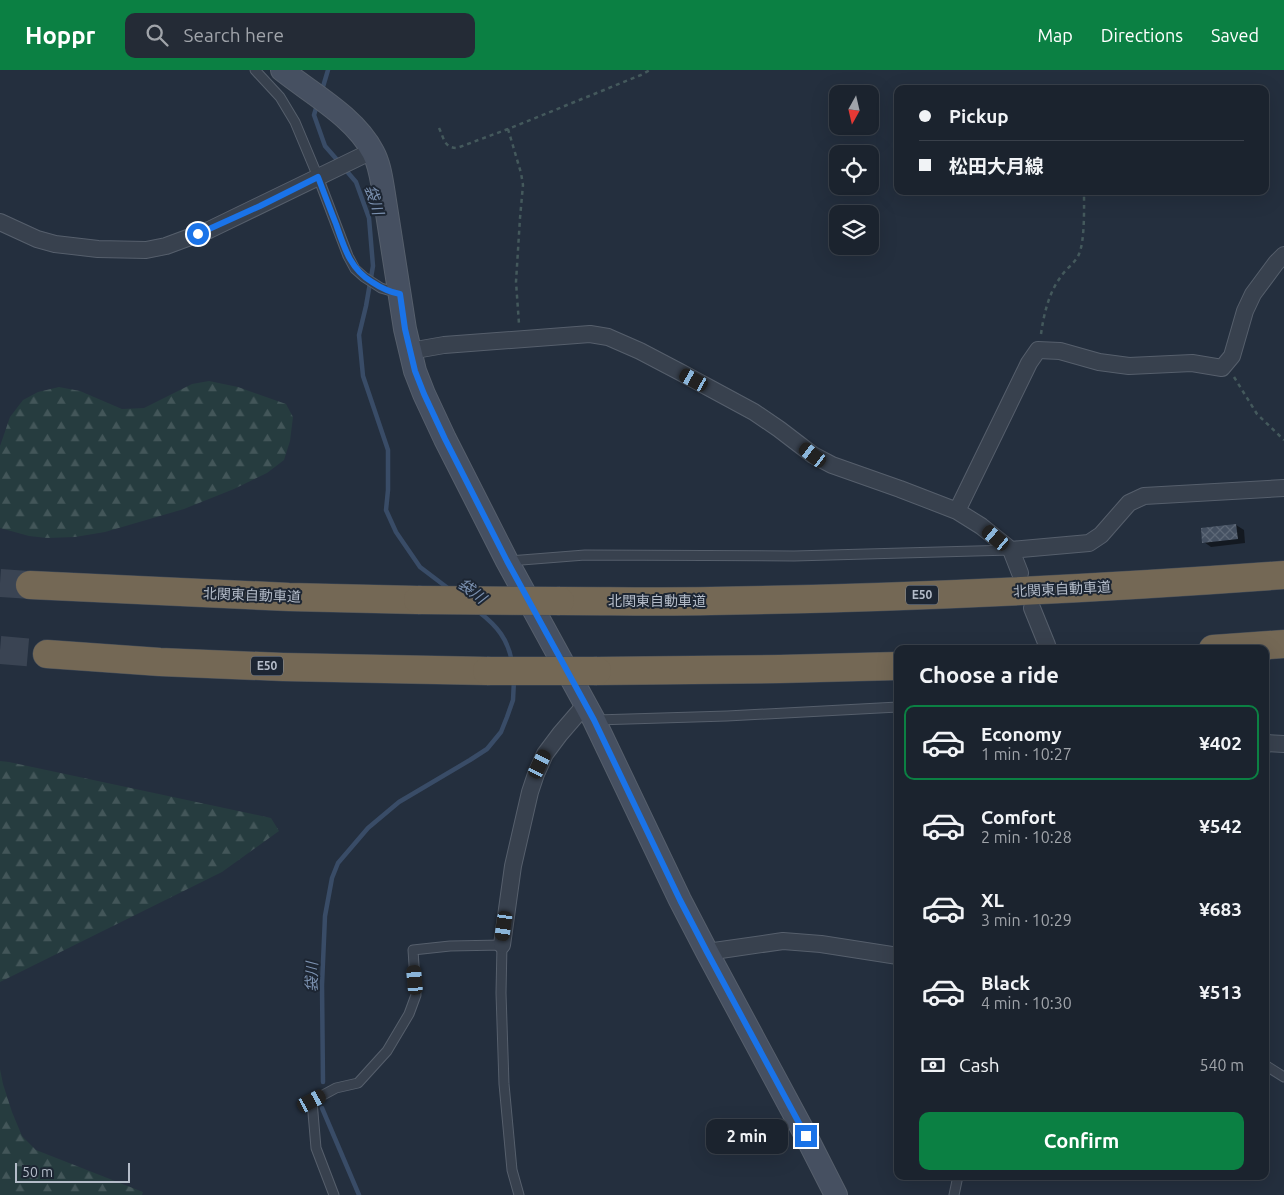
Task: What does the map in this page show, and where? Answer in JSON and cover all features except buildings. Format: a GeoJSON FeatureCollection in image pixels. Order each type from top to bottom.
{"type":"FeatureCollection","features":[{"type":"Feature","properties":{"kind":"highway","name":"北関東自動車道"},"geometry":{"type":"LineString","coordinates":[[30,585],[289,597],[418,600],[710,601],[842,598],[1166,584],[1284,575]]}},
{"type":"Feature","properties":{"kind":"highway"},"geometry":{"type":"LineString","coordinates":[[1269,645],[1284,644]]}},
{"type":"Feature","properties":{"kind":"highway","name":"E50"},"geometry":{"type":"LineString","coordinates":[[47,654],[160,662],[487,671],[780,669],[894,666]]}},
{"type":"Feature","properties":{"kind":"main road"},"geometry":{"type":"LineString","coordinates":[[289,76],[334,109],[360,132],[367,141],[368,153],[379,169],[384,188],[391,291],[405,329],[415,371],[424,394],[507,561],[590,713],[680,900],[836,1195]]}},
{"type":"Feature","properties":{"kind":"street"},"geometry":{"type":"LineString","coordinates":[[0,222],[37,239],[55,244],[98,249],[146,250],[166,246],[194,236],[368,153]]}},
{"type":"Feature","properties":{"kind":"street"},"geometry":{"type":"LineString","coordinates":[[957,512],[1029,364],[1038,350],[1060,351],[1099,362],[1129,366],[1192,363],[1222,368],[1232,356],[1245,311],[1253,294],[1284,255]]}},
{"type":"Feature","properties":{"kind":"street"},"geometry":{"type":"LineString","coordinates":[[410,351],[444,345],[590,334],[608,337],[640,351],[754,412],[813,455],[832,465],[957,512],[982,526],[1011,550],[1020,573]]}},
{"type":"Feature","properties":{"kind":"street"},"geometry":{"type":"LineString","coordinates":[[1011,550],[1090,543],[1101,535],[1130,503],[1144,496],[1284,488]]}},
{"type":"Feature","properties":{"kind":"street"},"geometry":{"type":"LineString","coordinates":[[1032,608],[1047,645]]}},
{"type":"Feature","properties":{"kind":"street"},"geometry":{"type":"LineString","coordinates":[[502,945],[513,866],[536,774],[545,754],[560,734],[590,713]]}},
{"type":"Feature","properties":{"kind":"street"},"geometry":{"type":"LineString","coordinates":[[1269,743],[1284,744]]}},
{"type":"Feature","properties":{"kind":"street"},"geometry":{"type":"LineString","coordinates":[[707,952],[783,941],[821,944],[894,955]]}},
{"type":"Feature","properties":{"kind":"lane"},"geometry":{"type":"LineString","coordinates":[[255,70],[280,97],[288,109],[323,175],[348,256],[355,268],[364,278],[391,291]]}},
{"type":"Feature","properties":{"kind":"lane"},"geometry":{"type":"LineString","coordinates":[[507,561],[585,555],[794,556],[1011,550]]}},
{"type":"Feature","properties":{"kind":"lane"},"geometry":{"type":"LineString","coordinates":[[590,713],[736,716],[894,707]]}},
{"type":"Feature","properties":{"kind":"lane"},"geometry":{"type":"LineString","coordinates":[[334,1195],[316,1148],[312,1101],[336,1088],[358,1083],[388,1051],[409,1014],[416,996],[413,950],[450,946],[502,945],[501,992],[504,1084],[512,1170],[519,1195]]}},
{"type":"Feature","properties":{"kind":"lane"},"geometry":{"type":"LineString","coordinates":[[1269,1068],[1284,1077]]}},
{"type":"Feature","properties":{"kind":"lane"},"geometry":{"type":"LineString","coordinates":[[954,1195],[957,1180]]}},
{"type":"Feature","properties":{"kind":"path"},"geometry":{"type":"LineString","coordinates":[[439,128],[446,145],[450,148],[457,148],[591,96],[650,70]]}},
{"type":"Feature","properties":{"kind":"path"},"geometry":{"type":"LineString","coordinates":[[508,129],[523,185],[516,282],[519,320],[518,340]]}},
{"type":"Feature","properties":{"kind":"path"},"geometry":{"type":"LineString","coordinates":[[1038,350],[1047,303],[1062,275],[1079,254],[1084,195]]}},
{"type":"Feature","properties":{"kind":"path"},"geometry":{"type":"LineString","coordinates":[[1222,368],[1233,376],[1257,414],[1284,440]]}},
{"type":"Feature","properties":{"kind":"green space"},"geometry":{"type":"Polygon","coordinates":[[[209,381],[238,387],[286,404],[293,417],[290,441],[284,460],[267,473],[234,489],[184,509],[105,532],[75,537],[47,538],[29,536],[0,528],[0,446],[10,417],[23,400],[38,392],[59,387],[80,391],[122,409],[144,408],[192,384],[209,381]]]}},
{"type":"Feature","properties":{"kind":"green space"},"geometry":{"type":"Polygon","coordinates":[[[0,761],[271,818],[279,831],[222,872],[0,982],[0,761]]]}},
{"type":"Feature","properties":{"kind":"green space"},"geometry":{"type":"Polygon","coordinates":[[[0,1069],[12,1112],[22,1136],[36,1150],[143,1192],[142,1195],[0,1195],[0,1069]]]}},
{"type":"Feature","properties":{"kind":"waterway","name":"袋川"},"geometry":{"type":"LineString","coordinates":[[322,90],[328,70]]}},
{"type":"Feature","properties":{"kind":"waterway","name":"袋川"},"geometry":{"type":"LineString","coordinates":[[317,105],[314,115],[325,146],[339,162]]}},
{"type":"Feature","properties":{"kind":"waterway","name":"袋川"},"geometry":{"type":"LineString","coordinates":[[344,168],[356,182],[369,218],[373,266],[359,335],[363,376],[388,450],[386,510],[396,532],[420,567],[449,589]]}},
{"type":"Feature","properties":{"kind":"waterway","name":"袋川"},"geometry":{"type":"LineString","coordinates":[[479,612],[491,622],[505,640],[512,662]]}},
{"type":"Feature","properties":{"kind":"waterway","name":"袋川"},"geometry":{"type":"LineString","coordinates":[[323,1082],[322,985],[325,916],[332,878],[338,863],[368,828],[399,802],[487,749],[501,732],[507,717],[513,700],[514,680]]}},
{"type":"Feature","properties":{"kind":"waterway","name":"袋川"},"geometry":{"type":"LineString","coordinates":[[322,1108],[359,1195]]}},
{"type":"Feature","properties":{"kind":"tunnel"},"geometry":{"type":"LineString","coordinates":[[0,583],[30,585]]}},
{"type":"Feature","properties":{"kind":"tunnel"},"geometry":{"type":"LineString","coordinates":[[0,650],[47,654]]}},
{"type":"Feature","properties":{"kind":"route"},"geometry":{"type":"LineString","coordinates":[[198,234],[318,177],[348,256],[355,268],[364,278],[381,288],[400,294],[405,329],[415,371],[445,439],[507,561],[594,720],[680,900],[806,1136]]}}]}
